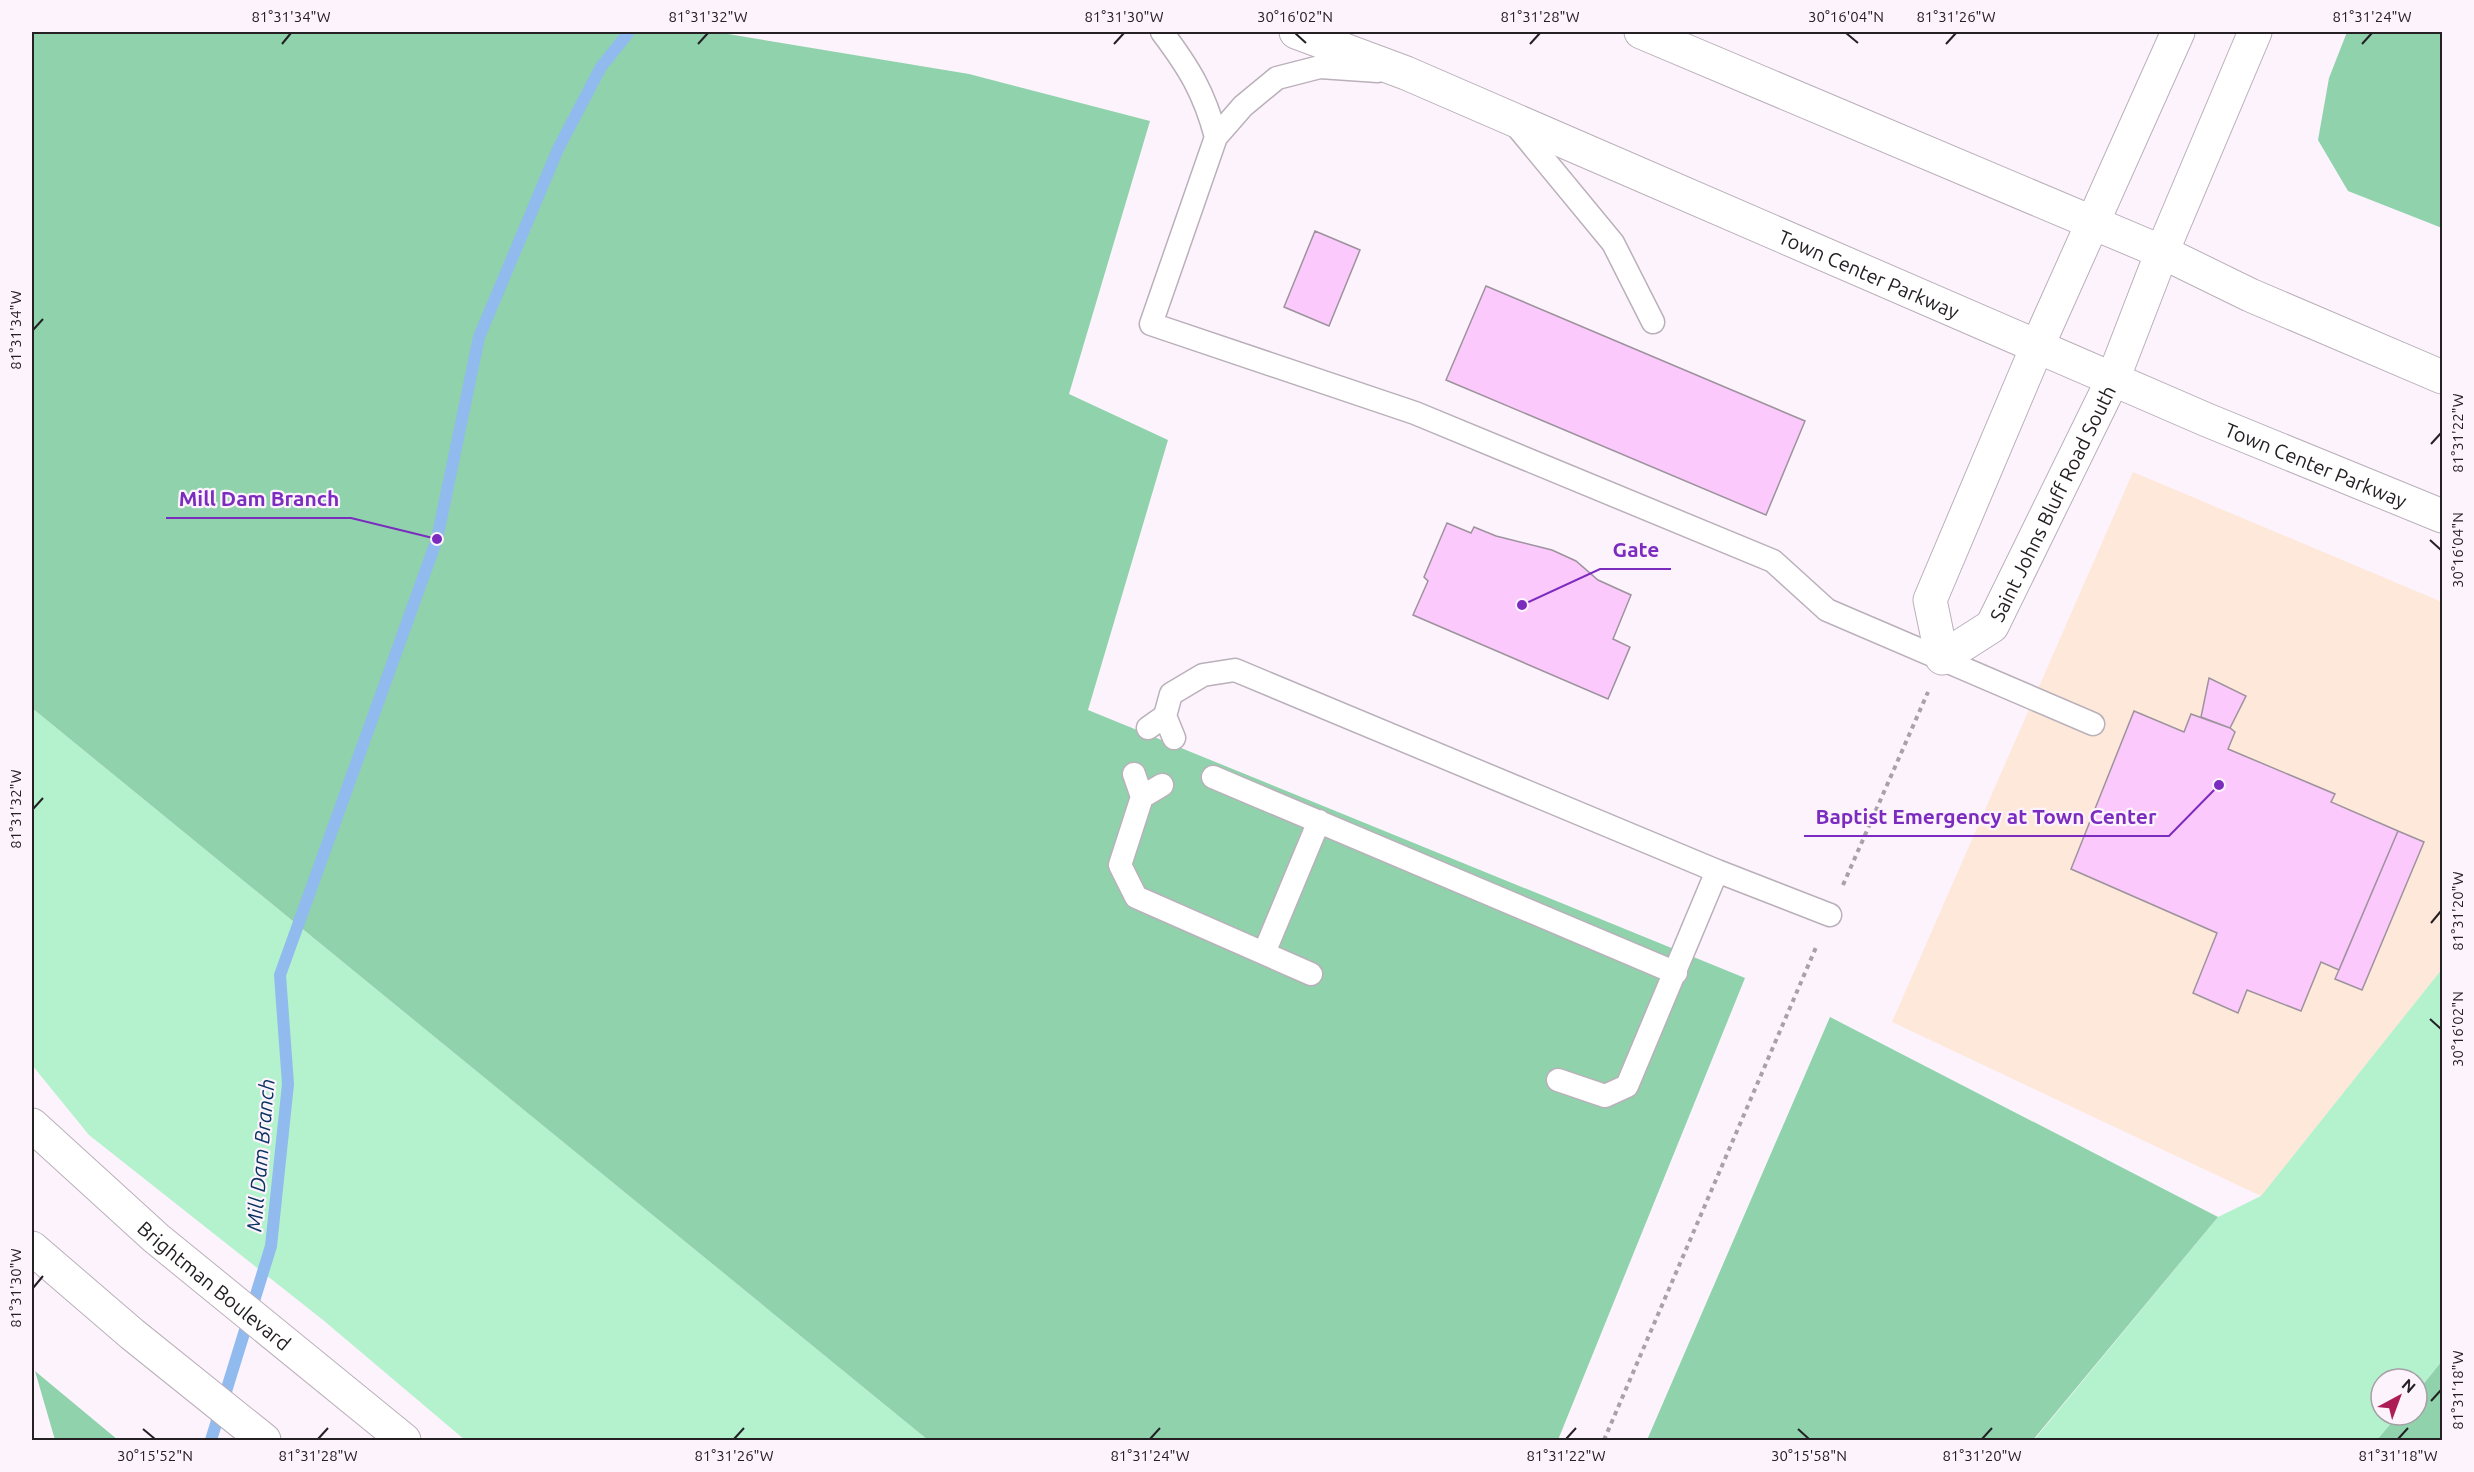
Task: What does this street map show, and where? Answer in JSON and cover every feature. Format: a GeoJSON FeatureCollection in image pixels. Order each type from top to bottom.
{"type":"FeatureCollection","features":[{"type":"Feature","properties":{"kind":"main road","name":"Town Center Parkway"},"geometry":{"type":"LineString","coordinates":[[1296,32],[1406,73],[2037,347],[2442,516]]}},
{"type":"Feature","properties":{"kind":"main road"},"geometry":{"type":"LineString","coordinates":[[1641,32],[2162,252],[2250,295],[2442,377]]}},
{"type":"Feature","properties":{"kind":"main road"},"geometry":{"type":"LineString","coordinates":[[1942,658],[1930,600],[2091,223],[2178,32]]}},
{"type":"Feature","properties":{"kind":"main road","name":"Saint Johns Bluff Road South"},"geometry":{"type":"LineString","coordinates":[[1942,658],[1992,626],[2113,379],[2162,252],[2255,32]]}},
{"type":"Feature","properties":{"kind":"main road","name":"Brightman Boulevard"},"geometry":{"type":"LineString","coordinates":[[32,1125],[156,1238],[404,1440]]}},
{"type":"Feature","properties":{"kind":"main road"},"geometry":{"type":"LineString","coordinates":[[32,1248],[132,1334],[264,1440]]}},
{"type":"Feature","properties":{"kind":"lane"},"geometry":{"type":"LineString","coordinates":[[1162,32],[1187,65],[1207,101],[1216,137]]}},
{"type":"Feature","properties":{"kind":"lane"},"geometry":{"type":"LineString","coordinates":[[1406,73],[1320,67],[1278,78],[1243,106],[1216,137],[1150,324],[1415,414],[1773,561],[1827,610],[2093,724]]}},
{"type":"Feature","properties":{"kind":"lane"},"geometry":{"type":"LineString","coordinates":[[1509,117],[1613,243],[1653,322]]}},
{"type":"Feature","properties":{"kind":"lane"},"geometry":{"type":"LineString","coordinates":[[1174,738],[1156,722],[1171,694],[1203,675],[1235,670],[1717,871],[1830,915]]}},
{"type":"Feature","properties":{"kind":"lane"},"geometry":{"type":"LineString","coordinates":[[1134,774],[1142,797],[1120,865],[1136,897],[1311,974]]}},
{"type":"Feature","properties":{"kind":"lane"},"geometry":{"type":"LineString","coordinates":[[1213,777],[1676,973]]}},
{"type":"Feature","properties":{"kind":"lane"},"geometry":{"type":"LineString","coordinates":[[1142,797],[1162,785]]}},
{"type":"Feature","properties":{"kind":"lane"},"geometry":{"type":"LineString","coordinates":[[1264,953],[1319,821]]}},
{"type":"Feature","properties":{"kind":"lane"},"geometry":{"type":"LineString","coordinates":[[1558,1080],[1605,1096],[1627,1086],[1717,871]]}},
{"type":"Feature","properties":{"kind":"path"},"geometry":{"type":"LineString","coordinates":[[1604,1440],[1942,658]]}},
{"type":"Feature","properties":{"kind":"shaded area"},"geometry":{"type":"Polygon","coordinates":[[[2133,472],[2442,602],[2442,969],[2261,1196],[1892,1022],[2133,472]]]}},
{"type":"Feature","properties":{"kind":"green space"},"geometry":{"type":"Polygon","coordinates":[[[32,32],[716,32],[969,74],[1150,121],[1069,394],[1168,440],[1088,710],[1745,978],[1558,1440],[928,1440],[32,708],[32,32]]]}},
{"type":"Feature","properties":{"kind":"green space"},"geometry":{"type":"Polygon","coordinates":[[[2347,32],[2442,32],[2442,228],[2348,191],[2318,140],[2329,78],[2347,32]]]}},
{"type":"Feature","properties":{"kind":"green space"},"geometry":{"type":"Polygon","coordinates":[[[32,708],[928,1440],[465,1440],[323,1320],[89,1135],[32,1065],[32,708]]]}},
{"type":"Feature","properties":{"kind":"green space"},"geometry":{"type":"Polygon","coordinates":[[[2442,969],[2442,1361],[2429,1377],[2429,1367],[2369,1367],[2369,1427],[2388,1427],[2377,1440],[2034,1440],[2218,1217],[2261,1196],[2442,969]]]}},
{"type":"Feature","properties":{"kind":"green space"},"geometry":{"type":"Polygon","coordinates":[[[1830,1017],[2218,1217],[2033,1440],[1647,1440],[1830,1017]]]}},
{"type":"Feature","properties":{"kind":"green space"},"geometry":{"type":"Polygon","coordinates":[[[2442,1361],[2442,1440],[2377,1440],[2388,1427],[2429,1427],[2429,1377],[2442,1361]]]}},
{"type":"Feature","properties":{"kind":"green space"},"geometry":{"type":"Polygon","coordinates":[[[35,1371],[118,1440],[55,1440],[35,1371]]]}},
{"type":"Feature","properties":{"kind":"building"},"geometry":{"type":"Polygon","coordinates":[[[1315,231],[1360,250],[1329,326],[1284,307],[1315,231]]]}},
{"type":"Feature","properties":{"kind":"building"},"geometry":{"type":"Polygon","coordinates":[[[1486,286],[1805,421],[1766,515],[1446,380],[1486,286]]]}},
{"type":"Feature","properties":{"kind":"building"},"geometry":{"type":"Polygon","coordinates":[[[1447,523],[1471,533],[1474,527],[1496,536],[1552,550],[1576,561],[1598,580],[1631,595],[1613,639],[1630,647],[1608,699],[1413,615],[1428,581],[1424,577],[1447,523]]]}},
{"type":"Feature","properties":{"kind":"building"},"geometry":{"type":"Polygon","coordinates":[[[2209,678],[2246,696],[2230,728],[2201,717],[2209,678]]]}},
{"type":"Feature","properties":{"kind":"building"},"geometry":{"type":"Polygon","coordinates":[[[2134,711],[2184,732],[2191,714],[2230,728],[2235,732],[2228,749],[2335,794],[2331,802],[2398,831],[2339,970],[2321,962],[2301,1011],[2247,990],[2238,1013],[2193,993],[2217,933],[2071,869],[2134,711]]]}},
{"type":"Feature","properties":{"kind":"building"},"geometry":{"type":"Polygon","coordinates":[[[2398,831],[2424,842],[2362,990],[2335,979],[2398,831]]]}},
{"type":"Feature","properties":{"kind":"waterway","name":"Mill Dam Branch"},"geometry":{"type":"LineString","coordinates":[[211,1440],[271,1246],[288,1084],[280,975],[437,539],[479,337],[558,149],[601,67],[629,32]]}},
{"type":"Feature","properties":{"kind":"place","name":"Mill Dam Branch"},"geometry":{"type":"Point","coordinates":[437,539]}},
{"type":"Feature","properties":{"kind":"place","name":"Gate"},"geometry":{"type":"Point","coordinates":[1522,605]}},
{"type":"Feature","properties":{"kind":"place","name":"Baptist Emergency at Town Center"},"geometry":{"type":"Point","coordinates":[2219,785]}}]}
